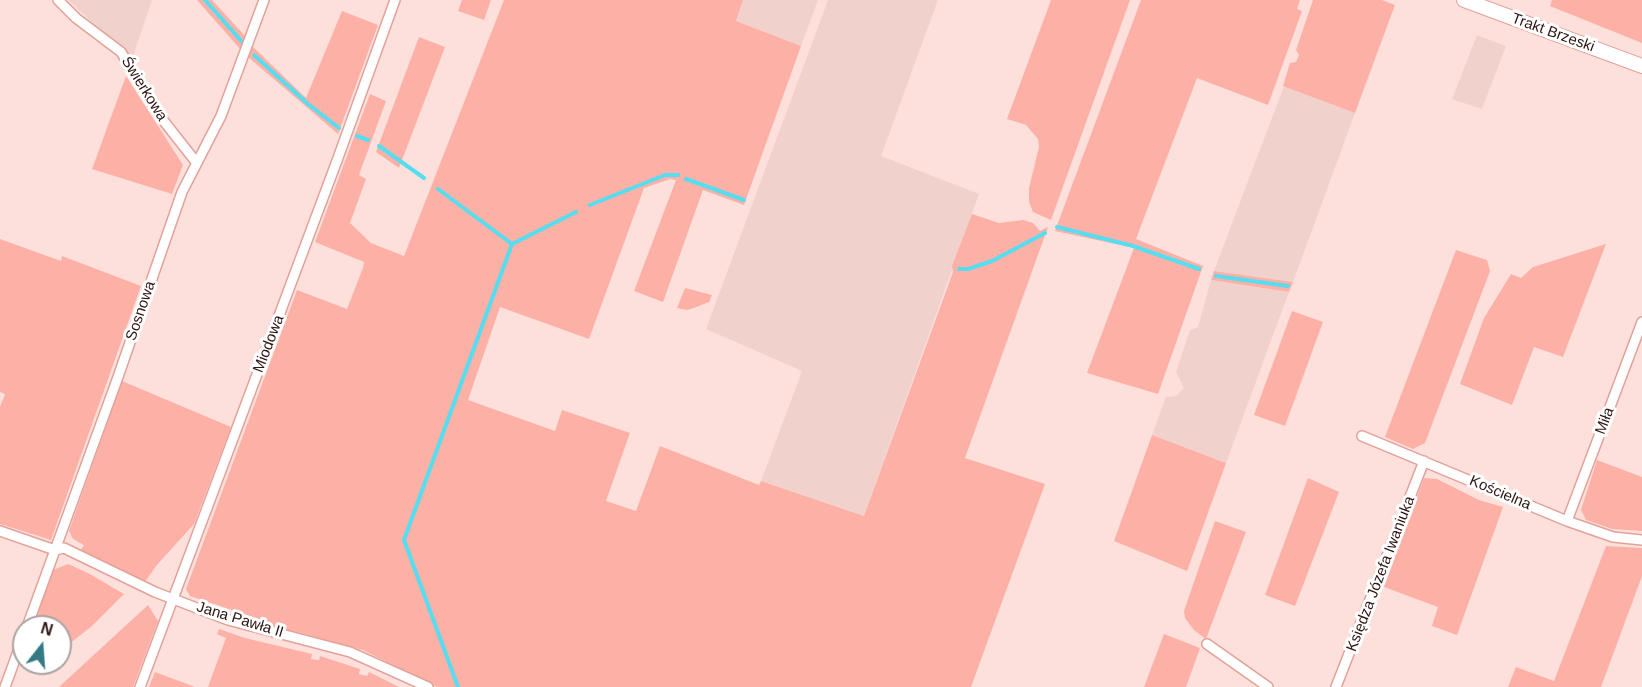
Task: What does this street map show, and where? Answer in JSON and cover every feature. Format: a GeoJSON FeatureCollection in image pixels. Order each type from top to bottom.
{"type":"FeatureCollection","features":[{"type":"Feature","properties":{"kind":"main road","name":"Trakt Brzeski"},"geometry":{"type":"LineString","coordinates":[[1464,0],[1642,66]]}},
{"type":"Feature","properties":{"kind":"street","name":"Świerkowa"},"geometry":{"type":"LineString","coordinates":[[58,0],[76,18],[121,52],[163,120],[196,162]]}},
{"type":"Feature","properties":{"kind":"street","name":"Sosnowa"},"geometry":{"type":"LineString","coordinates":[[31,615],[182,192],[221,116],[264,0]]}},
{"type":"Feature","properties":{"kind":"street","name":"Miodowa"},"geometry":{"type":"LineString","coordinates":[[140,687],[395,0]]}},
{"type":"Feature","properties":{"kind":"street","name":"Miła"},"geometry":{"type":"LineString","coordinates":[[1567,521],[1642,322]]}},
{"type":"Feature","properties":{"kind":"street","name":"Kościelna"},"geometry":{"type":"LineString","coordinates":[[1362,435],[1567,521],[1613,537],[1642,540]]}},
{"type":"Feature","properties":{"kind":"street","name":"Księdza Józefa Iwaniuka"},"geometry":{"type":"LineString","coordinates":[[1336,687],[1424,461]]}},
{"type":"Feature","properties":{"kind":"street","name":"Jana Pawła II"},"geometry":{"type":"LineString","coordinates":[[0,531],[55,550],[64,548],[132,582],[228,620],[350,651],[428,687]]}},
{"type":"Feature","properties":{"kind":"street"},"geometry":{"type":"LineString","coordinates":[[1207,644],[1268,687]]}},
{"type":"Feature","properties":{"kind":"street"},"geometry":{"type":"LineString","coordinates":[[4,681],[12,662]]}},
{"type":"Feature","properties":{"kind":"shaded area"},"geometry":{"type":"Polygon","coordinates":[[[68,0],[152,0],[132,59],[68,0]]]}},
{"type":"Feature","properties":{"kind":"shaded area"},"geometry":{"type":"Polygon","coordinates":[[[197,0],[212,0],[246,37],[241,50],[197,0]]]}},
{"type":"Feature","properties":{"kind":"shaded area"},"geometry":{"type":"Polygon","coordinates":[[[462,0],[491,0],[484,20],[458,11],[462,0]]]}},
{"type":"Feature","properties":{"kind":"shaded area"},"geometry":{"type":"Polygon","coordinates":[[[504,0],[743,0],[736,21],[801,46],[744,205],[703,190],[663,302],[634,291],[676,180],[670,179],[644,188],[589,339],[500,307],[468,400],[555,431],[562,410],[630,433],[606,501],[636,511],[660,446],[759,485],[761,481],[864,516],[972,214],[999,223],[1023,220],[1033,223],[1040,231],[1048,227],[965,458],[1045,484],[971,687],[437,687],[363,650],[261,623],[259,619],[190,596],[186,589],[297,290],[347,309],[363,268],[364,262],[315,242],[370,94],[386,101],[359,175],[366,179],[350,223],[371,243],[404,256],[504,0]]]}},
{"type":"Feature","properties":{"kind":"shaded area"},"geometry":{"type":"Polygon","coordinates":[[[743,0],[818,0],[801,46],[736,21],[743,0]]]}},
{"type":"Feature","properties":{"kind":"shaded area"},"geometry":{"type":"Polygon","coordinates":[[[828,0],[938,0],[881,156],[979,194],[864,516],[761,481],[802,371],[706,329],[828,0]]]}},
{"type":"Feature","properties":{"kind":"shaded area"},"geometry":{"type":"Polygon","coordinates":[[[1051,0],[1130,0],[1051,220],[1033,212],[1029,202],[1029,188],[1039,147],[1038,139],[1026,125],[1007,119],[1051,0]]]}},
{"type":"Feature","properties":{"kind":"shaded area"},"geometry":{"type":"Polygon","coordinates":[[[1141,0],[1300,0],[1297,9],[1302,11],[1268,105],[1197,78],[1136,239],[1203,266],[1158,394],[1087,373],[1134,248],[1055,231],[1141,0]]]}},
{"type":"Feature","properties":{"kind":"shaded area"},"geometry":{"type":"Polygon","coordinates":[[[1313,0],[1382,0],[1395,5],[1355,113],[1283,86],[1290,63],[1296,62],[1299,55],[1296,50],[1313,0]]]}},
{"type":"Feature","properties":{"kind":"shaded area"},"geometry":{"type":"Polygon","coordinates":[[[1552,0],[1642,0],[1642,43],[1550,6],[1552,0]]]}},
{"type":"Feature","properties":{"kind":"shaded area"},"geometry":{"type":"Polygon","coordinates":[[[342,11],[378,25],[338,134],[248,57],[252,46],[306,98],[342,11]]]}},
{"type":"Feature","properties":{"kind":"shaded area"},"geometry":{"type":"Polygon","coordinates":[[[1477,35],[1506,46],[1482,109],[1452,99],[1477,35]]]}},
{"type":"Feature","properties":{"kind":"shaded area"},"geometry":{"type":"Polygon","coordinates":[[[419,37],[445,47],[399,168],[376,152],[419,37]]]}},
{"type":"Feature","properties":{"kind":"shaded area"},"geometry":{"type":"Polygon","coordinates":[[[126,76],[183,165],[172,194],[92,169],[126,76]]]}},
{"type":"Feature","properties":{"kind":"shaded area"},"geometry":{"type":"Polygon","coordinates":[[[1284,86],[1355,113],[1293,282],[1214,271],[1284,86]]]}},
{"type":"Feature","properties":{"kind":"shaded area"},"geometry":{"type":"Polygon","coordinates":[[[0,239],[61,261],[62,256],[141,286],[51,540],[0,524],[0,407],[5,394],[0,392],[0,239]]]}},
{"type":"Feature","properties":{"kind":"shaded area"},"geometry":{"type":"Polygon","coordinates":[[[1606,244],[1563,357],[1534,347],[1512,405],[1460,384],[1484,318],[1511,274],[1521,278],[1533,267],[1606,244]]]}},
{"type":"Feature","properties":{"kind":"shaded area"},"geometry":{"type":"Polygon","coordinates":[[[1456,250],[1487,260],[1490,271],[1425,443],[1413,449],[1385,437],[1456,250]]]}},
{"type":"Feature","properties":{"kind":"shaded area"},"geometry":{"type":"Polygon","coordinates":[[[1214,271],[1293,282],[1289,292],[1211,280],[1214,271]]]}},
{"type":"Feature","properties":{"kind":"shaded area"},"geometry":{"type":"Polygon","coordinates":[[[1211,280],[1289,292],[1226,463],[1152,435],[1166,397],[1176,396],[1184,388],[1176,372],[1190,330],[1198,327],[1211,280]]]}},
{"type":"Feature","properties":{"kind":"shaded area"},"geometry":{"type":"Polygon","coordinates":[[[685,288],[712,295],[709,302],[694,308],[687,310],[677,308],[685,288]]]}},
{"type":"Feature","properties":{"kind":"shaded area"},"geometry":{"type":"Polygon","coordinates":[[[1292,311],[1323,322],[1285,426],[1254,415],[1292,311]]]}},
{"type":"Feature","properties":{"kind":"shaded area"},"geometry":{"type":"Polygon","coordinates":[[[122,381],[231,427],[194,524],[156,566],[145,582],[81,550],[84,545],[73,539],[69,531],[122,381]]]}},
{"type":"Feature","properties":{"kind":"shaded area"},"geometry":{"type":"Polygon","coordinates":[[[1152,435],[1226,463],[1187,571],[1114,541],[1152,435]]]}},
{"type":"Feature","properties":{"kind":"shaded area"},"geometry":{"type":"Polygon","coordinates":[[[1597,460],[1642,477],[1642,531],[1612,529],[1586,520],[1581,510],[1597,460]]]}},
{"type":"Feature","properties":{"kind":"shaded area"},"geometry":{"type":"Polygon","coordinates":[[[1308,478],[1339,492],[1295,606],[1265,595],[1308,478]]]}},
{"type":"Feature","properties":{"kind":"shaded area"},"geometry":{"type":"Polygon","coordinates":[[[1424,478],[1437,479],[1479,500],[1503,507],[1457,635],[1432,626],[1438,607],[1384,587],[1424,478]]]}},
{"type":"Feature","properties":{"kind":"shaded area"},"geometry":{"type":"Polygon","coordinates":[[[1215,521],[1246,532],[1206,639],[1194,630],[1185,618],[1184,611],[1215,521]]]}},
{"type":"Feature","properties":{"kind":"shaded area"},"geometry":{"type":"Polygon","coordinates":[[[1606,546],[1642,548],[1642,576],[1601,687],[1508,687],[1516,667],[1554,681],[1606,546]]]}},
{"type":"Feature","properties":{"kind":"shaded area"},"geometry":{"type":"Polygon","coordinates":[[[68,564],[124,594],[92,626],[72,642],[72,615],[38,615],[53,570],[68,564]]]}},
{"type":"Feature","properties":{"kind":"shaded area"},"geometry":{"type":"Polygon","coordinates":[[[148,605],[158,621],[133,687],[59,687],[148,605]]]}},
{"type":"Feature","properties":{"kind":"shaded area"},"geometry":{"type":"Polygon","coordinates":[[[219,629],[245,638],[312,654],[311,659],[319,660],[320,656],[360,669],[359,674],[367,676],[369,672],[399,687],[208,687],[226,638],[217,634],[219,629]]]}},
{"type":"Feature","properties":{"kind":"shaded area"},"geometry":{"type":"Polygon","coordinates":[[[1164,634],[1200,648],[1186,687],[1144,687],[1164,634]]]}},
{"type":"Feature","properties":{"kind":"shaded area"},"geometry":{"type":"Polygon","coordinates":[[[155,672],[195,687],[149,687],[155,672]]]}},
{"type":"Feature","properties":{"kind":"waterway"},"geometry":{"type":"LineString","coordinates":[[205,0],[243,43]]}},
{"type":"Feature","properties":{"kind":"waterway"},"geometry":{"type":"LineString","coordinates":[[254,55],[308,104],[339,128]]}},
{"type":"Feature","properties":{"kind":"waterway"},"geometry":{"type":"LineString","coordinates":[[357,136],[368,140]]}},
{"type":"Feature","properties":{"kind":"waterway"},"geometry":{"type":"LineString","coordinates":[[379,146],[424,178]]}},
{"type":"Feature","properties":{"kind":"waterway"},"geometry":{"type":"LineString","coordinates":[[590,205],[665,175],[678,175]]}},
{"type":"Feature","properties":{"kind":"waterway"},"geometry":{"type":"LineString","coordinates":[[686,179],[744,200]]}},
{"type":"Feature","properties":{"kind":"waterway"},"geometry":{"type":"LineString","coordinates":[[438,189],[512,244],[404,540],[458,687]]}},
{"type":"Feature","properties":{"kind":"waterway"},"geometry":{"type":"LineString","coordinates":[[512,244],[576,212]]}},
{"type":"Feature","properties":{"kind":"waterway"},"geometry":{"type":"LineString","coordinates":[[1057,227],[1133,246],[1199,269]]}},
{"type":"Feature","properties":{"kind":"waterway"},"geometry":{"type":"LineString","coordinates":[[959,269],[968,269],[992,261],[1045,233]]}},
{"type":"Feature","properties":{"kind":"waterway"},"geometry":{"type":"LineString","coordinates":[[1216,276],[1288,286]]}}]}
